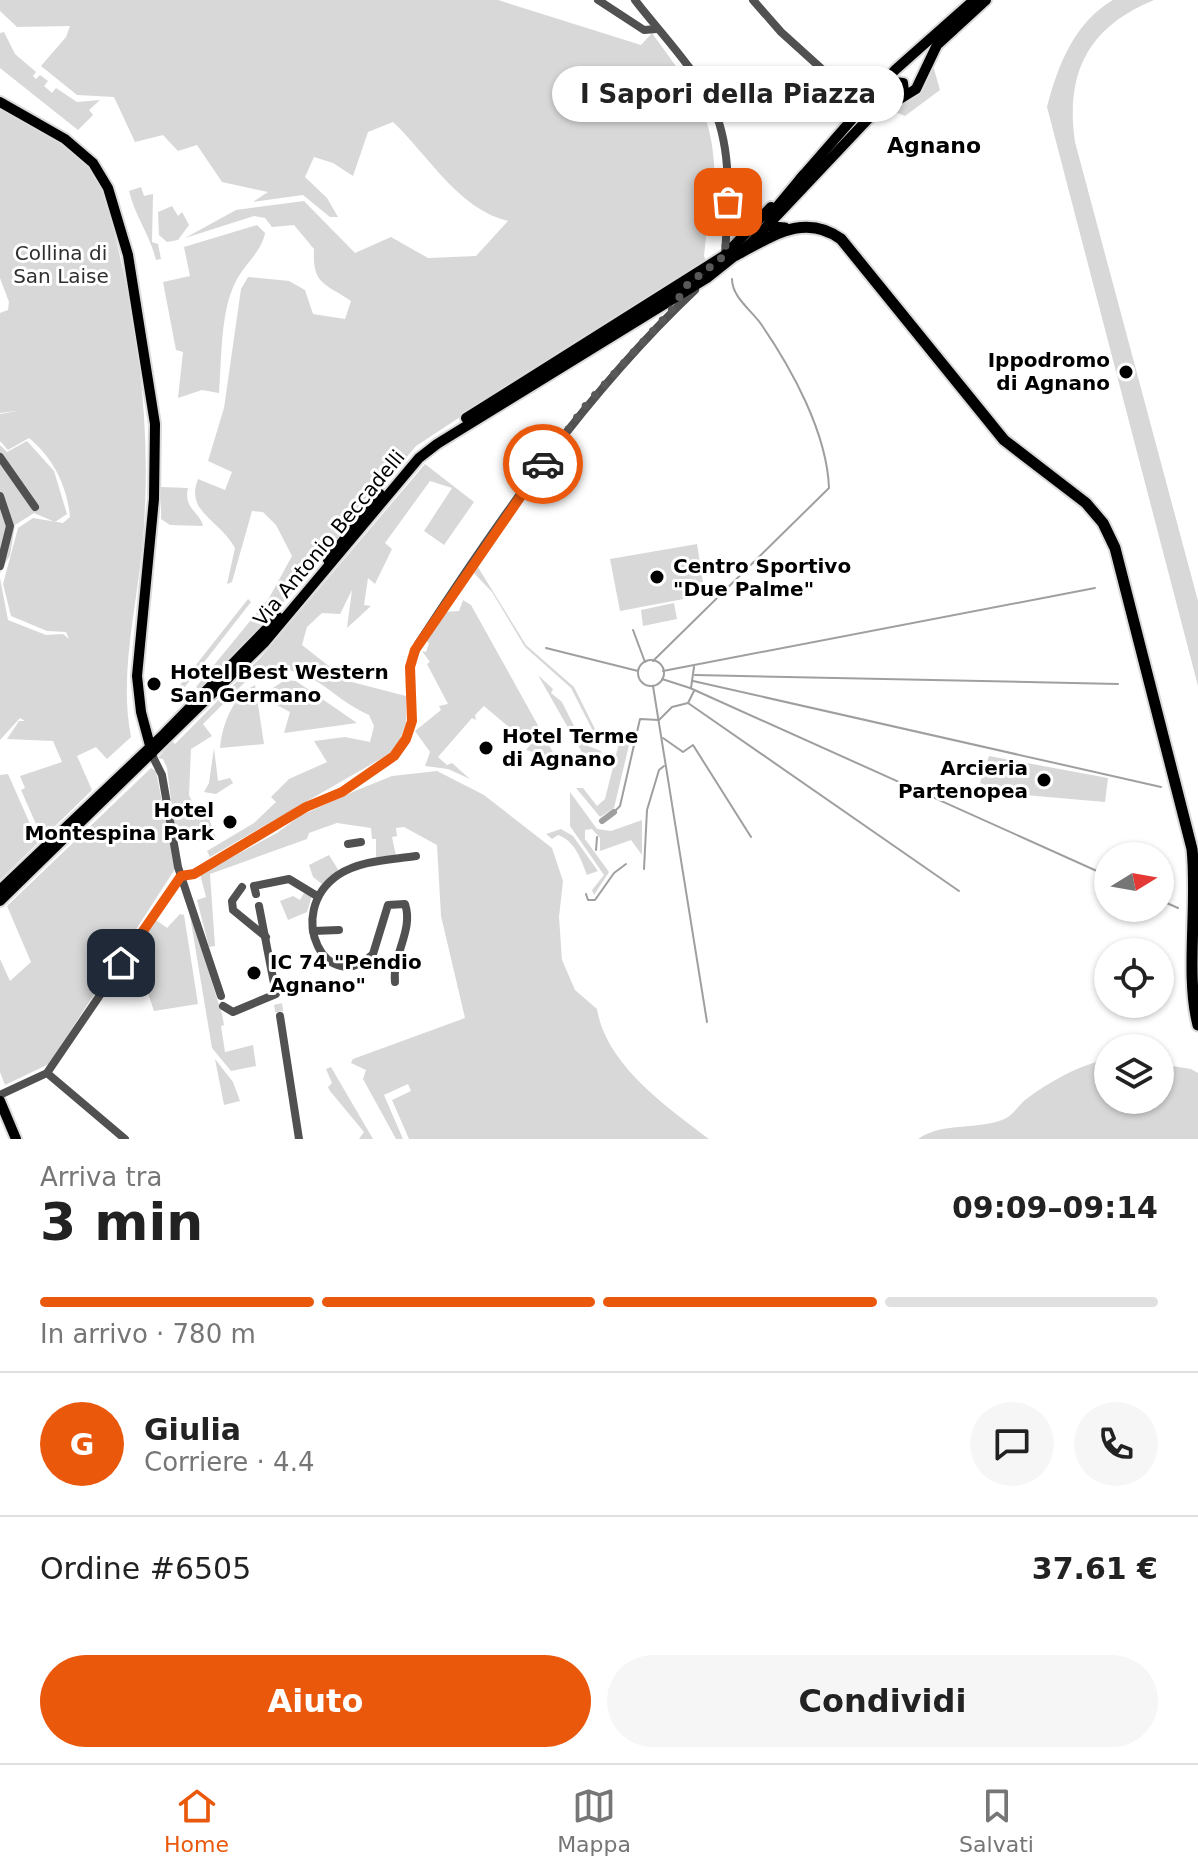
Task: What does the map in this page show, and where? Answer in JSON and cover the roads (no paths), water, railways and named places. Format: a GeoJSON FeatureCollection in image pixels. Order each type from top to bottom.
{"type":"FeatureCollection","features":[{"type":"Feature","properties":{"kind":"highway"},"geometry":{"type":"LineString","coordinates":[[804,175],[769,217],[770,225],[817,227],[848,245],[1004,440],[1079,496],[1107,530],[1192,849],[1197,895],[1194,995],[1198,1025]]}},
{"type":"Feature","properties":{"kind":"highway"},"geometry":{"type":"LineString","coordinates":[[730,257],[790,228]]}},
{"type":"Feature","properties":{"kind":"main road"},"geometry":{"type":"LineString","coordinates":[[730,257],[740,241],[804,175],[886,81],[974,0]]}},
{"type":"Feature","properties":{"kind":"main road"},"geometry":{"type":"LineString","coordinates":[[883,108],[916,89],[942,39],[986,0]]}},
{"type":"Feature","properties":{"kind":"main road"},"geometry":{"type":"LineString","coordinates":[[927,50],[929,62],[917,78],[910,79],[904,73],[910,57],[927,50]]}},
{"type":"Feature","properties":{"kind":"main road"},"geometry":{"type":"LineString","coordinates":[[730,257],[770,225],[861,125],[904,91],[901,81],[886,81]]}},
{"type":"Feature","properties":{"kind":"main road"},"geometry":{"type":"LineString","coordinates":[[877,92],[876,100],[883,108]]}},
{"type":"Feature","properties":{"kind":"main road"},"geometry":{"type":"LineString","coordinates":[[0,102],[65,139],[93,163],[108,188],[130,266],[155,424],[154,499],[137,676],[151,751]]}},
{"type":"Feature","properties":{"kind":"main road","name":"Via Antonio Beccadelli"},"geometry":{"type":"LineString","coordinates":[[192,711],[288,606],[397,473],[423,447],[730,257]]}},
{"type":"Feature","properties":{"kind":"main road","name":"Via Antonio Beccadelli"},"geometry":{"type":"LineString","coordinates":[[0,901],[309,593],[419,458],[682,293],[706,272]]}},
{"type":"Feature","properties":{"kind":"main road","name":"Via Antonio Beccadelli"},"geometry":{"type":"LineString","coordinates":[[0,890],[151,751]]}},
{"type":"Feature","properties":{"kind":"main road"},"geometry":{"type":"LineString","coordinates":[[0,1098],[16,1139]]}},
{"type":"Feature","properties":{"kind":"street"},"geometry":{"type":"LineString","coordinates":[[598,0],[644,30],[657,29]]}},
{"type":"Feature","properties":{"kind":"street"},"geometry":{"type":"LineString","coordinates":[[635,0],[704,91],[718,118],[728,202],[726,235],[730,257]]}},
{"type":"Feature","properties":{"kind":"street"},"geometry":{"type":"LineString","coordinates":[[753,0],[781,32],[865,108]]}},
{"type":"Feature","properties":{"kind":"street"},"geometry":{"type":"LineString","coordinates":[[726,235],[733,242],[740,241]]}},
{"type":"Feature","properties":{"kind":"street"},"geometry":{"type":"LineString","coordinates":[[0,1098],[47,1073],[181,876],[194,874],[306,807],[342,792],[394,756],[406,739],[412,721],[410,667],[418,644],[568,428],[706,272]]}},
{"type":"Feature","properties":{"kind":"street"},"geometry":{"type":"LineString","coordinates":[[671,311],[682,293]]}},
{"type":"Feature","properties":{"kind":"street"},"geometry":{"type":"LineString","coordinates":[[0,457],[35,507]]}},
{"type":"Feature","properties":{"kind":"street"},"geometry":{"type":"LineString","coordinates":[[0,496],[10,526],[0,566]]}},
{"type":"Feature","properties":{"kind":"street"},"geometry":{"type":"LineString","coordinates":[[151,751],[162,775],[181,876],[222,1001],[233,1012],[277,999],[259,906]]}},
{"type":"Feature","properties":{"kind":"street"},"geometry":{"type":"LineString","coordinates":[[348,844],[361,842]]}},
{"type":"Feature","properties":{"kind":"street"},"geometry":{"type":"LineString","coordinates":[[395,982],[393,965],[405,934],[405,904],[391,904],[386,909],[373,954],[362,963],[344,966],[327,959],[313,931],[312,911],[317,896],[351,868],[416,856]]}},
{"type":"Feature","properties":{"kind":"street"},"geometry":{"type":"LineString","coordinates":[[255,890],[289,879],[317,896]]}},
{"type":"Feature","properties":{"kind":"street"},"geometry":{"type":"LineString","coordinates":[[242,887],[232,901],[233,910],[266,937]]}},
{"type":"Feature","properties":{"kind":"street"},"geometry":{"type":"LineString","coordinates":[[313,931],[339,930]]}},
{"type":"Feature","properties":{"kind":"street"},"geometry":{"type":"LineString","coordinates":[[280,1016],[299,1139]]}},
{"type":"Feature","properties":{"kind":"street"},"geometry":{"type":"LineString","coordinates":[[47,1073],[125,1139]]}},
{"type":"Feature","properties":{"kind":"waterway"},"geometry":{"type":"LineString","coordinates":[[653,661],[829,488],[822,446],[806,402],[773,342],[739,297],[732,279]]}},
{"type":"Feature","properties":{"kind":"waterway"},"geometry":{"type":"LineString","coordinates":[[663,671],[1095,588]]}},
{"type":"Feature","properties":{"kind":"waterway"},"geometry":{"type":"LineString","coordinates":[[633,630],[645,662]]}},
{"type":"Feature","properties":{"kind":"waterway"},"geometry":{"type":"LineString","coordinates":[[546,648],[638,671]]}},
{"type":"Feature","properties":{"kind":"waterway"},"geometry":{"type":"LineString","coordinates":[[651,660],[660,664],[664,673],[660,682],[651,686],[642,682],[638,673],[642,664],[651,660]]}},
{"type":"Feature","properties":{"kind":"waterway"},"geometry":{"type":"LineString","coordinates":[[691,688],[694,667]]}},
{"type":"Feature","properties":{"kind":"waterway"},"geometry":{"type":"LineString","coordinates":[[695,675],[1118,684]]}},
{"type":"Feature","properties":{"kind":"waterway"},"geometry":{"type":"LineString","coordinates":[[662,679],[690,688],[1094,870]]}},
{"type":"Feature","properties":{"kind":"waterway"},"geometry":{"type":"LineString","coordinates":[[693,681],[1161,787]]}},
{"type":"Feature","properties":{"kind":"waterway"},"geometry":{"type":"LineString","coordinates":[[653,686],[707,1022]]}},
{"type":"Feature","properties":{"kind":"waterway"},"geometry":{"type":"LineString","coordinates":[[614,812],[620,806],[640,719],[659,720],[672,707],[688,703],[694,691]]}},
{"type":"Feature","properties":{"kind":"waterway"},"geometry":{"type":"LineString","coordinates":[[688,703],[959,891]]}},
{"type":"Feature","properties":{"kind":"waterway"},"geometry":{"type":"LineString","coordinates":[[663,738],[683,752],[693,745],[751,837]]}},
{"type":"Feature","properties":{"kind":"waterway"},"geometry":{"type":"LineString","coordinates":[[644,869],[647,810],[659,770],[664,766]]}},
{"type":"Feature","properties":{"kind":"waterway"},"geometry":{"type":"LineString","coordinates":[[602,821],[614,812]]}},
{"type":"Feature","properties":{"kind":"waterway"},"geometry":{"type":"LineString","coordinates":[[596,850],[597,837]]}},
{"type":"Feature","properties":{"kind":"waterway"},"geometry":{"type":"LineString","coordinates":[[586,894],[588,900],[595,900],[614,873],[626,864]]}},
{"type":"Feature","properties":{"kind":"waterway"},"geometry":{"type":"LineString","coordinates":[[1174,906],[1178,908]]}},
{"type":"Feature","properties":{"kind":"tunnel"},"geometry":{"type":"LineString","coordinates":[[278,1004],[280,1016]]}},
{"type":"Feature","properties":{"kind":"place","name":"I Sapori della Piazza"},"geometry":{"type":"Point","coordinates":[728,202]}},
{"type":"Feature","properties":{"kind":"place","name":"Ippodromo di Agnano"},"geometry":{"type":"Point","coordinates":[1126,372]}},
{"type":"Feature","properties":{"kind":"place","name":"Centro Sportivo \"Due Palme\""},"geometry":{"type":"Point","coordinates":[657,577]}},
{"type":"Feature","properties":{"kind":"place","name":"Hotel Best Western San Germano"},"geometry":{"type":"Point","coordinates":[154,684]}},
{"type":"Feature","properties":{"kind":"place","name":"Hotel Terme di Agnano"},"geometry":{"type":"Point","coordinates":[486,748]}},
{"type":"Feature","properties":{"kind":"place","name":"Arcieria Partenopea"},"geometry":{"type":"Point","coordinates":[1044,780]}},
{"type":"Feature","properties":{"kind":"place","name":"Hotel Montespina Park"},"geometry":{"type":"Point","coordinates":[230,822]}},
{"type":"Feature","properties":{"kind":"place","name":"IC 74 \"Pendio Agnano\""},"geometry":{"type":"Point","coordinates":[254,973]}},
{"type":"Feature","properties":{"kind":"district","name":"Agnano"},"geometry":{"type":"Point","coordinates":[934,145]}},
{"type":"Feature","properties":{"kind":"park label","name":"Collina di San Laise"},"geometry":{"type":"Point","coordinates":[61,264]}}]}
